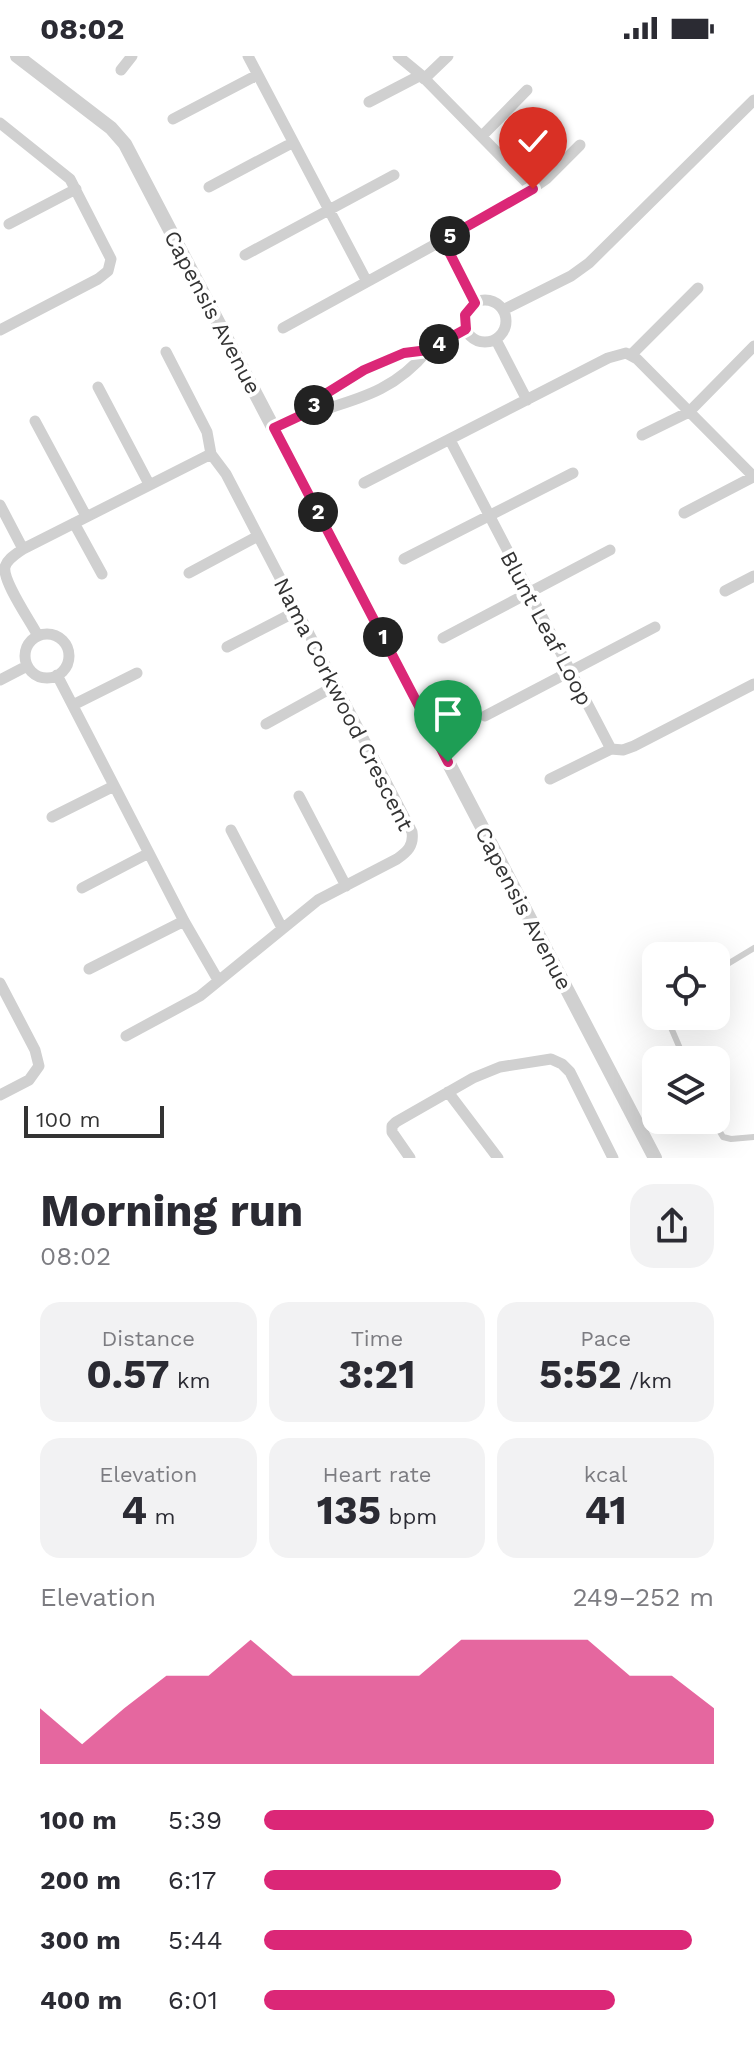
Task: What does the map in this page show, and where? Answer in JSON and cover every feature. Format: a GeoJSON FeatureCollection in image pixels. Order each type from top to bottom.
{"type":"FeatureCollection","features":[{"type":"Feature","properties":{"kind":"street","name":"Capensis Avenue"},"geometry":{"type":"LineString","coordinates":[[17,56],[121,138],[655,1158]]}},
{"type":"Feature","properties":{"kind":"street"},"geometry":{"type":"LineString","coordinates":[[121,70],[132,56]]}},
{"type":"Feature","properties":{"kind":"street"},"geometry":{"type":"LineString","coordinates":[[248,56],[366,280]]}},
{"type":"Feature","properties":{"kind":"street"},"geometry":{"type":"LineString","coordinates":[[398,56],[533,189]]}},
{"type":"Feature","properties":{"kind":"street"},"geometry":{"type":"LineString","coordinates":[[369,102],[422,77],[448,56]]}},
{"type":"Feature","properties":{"kind":"street"},"geometry":{"type":"LineString","coordinates":[[173,119],[257,75]]}},
{"type":"Feature","properties":{"kind":"street"},"geometry":{"type":"LineString","coordinates":[[482,136],[527,90]]}},
{"type":"Feature","properties":{"kind":"street"},"geometry":{"type":"LineString","coordinates":[[503,310],[580,270],[754,100]]}},
{"type":"Feature","properties":{"kind":"street"},"geometry":{"type":"LineString","coordinates":[[0,123],[65,173],[111,255],[110,268],[98,279],[0,330]]}},
{"type":"Feature","properties":{"kind":"street"},"geometry":{"type":"LineString","coordinates":[[209,187],[292,143]]}},
{"type":"Feature","properties":{"kind":"street"},"geometry":{"type":"LineString","coordinates":[[283,328],[533,189],[580,145]]}},
{"type":"Feature","properties":{"kind":"street"},"geometry":{"type":"LineString","coordinates":[[245,255],[394,175]]}},
{"type":"Feature","properties":{"kind":"street"},"geometry":{"type":"LineString","coordinates":[[9,224],[76,189]]}},
{"type":"Feature","properties":{"kind":"street"},"geometry":{"type":"LineString","coordinates":[[443,240],[475,303]]}},
{"type":"Feature","properties":{"kind":"street"},"geometry":{"type":"LineString","coordinates":[[631,355],[698,288]]}},
{"type":"Feature","properties":{"kind":"street"},"geometry":{"type":"LineString","coordinates":[[496,340],[478,341],[466,329],[465,315],[475,303],[487,301],[503,310]]}},
{"type":"Feature","properties":{"kind":"street"},"geometry":{"type":"LineString","coordinates":[[496,340],[505,327],[503,310]]}},
{"type":"Feature","properties":{"kind":"street"},"geometry":{"type":"LineString","coordinates":[[274,428],[306,413],[376,392],[405,375],[428,350],[466,329]]}},
{"type":"Feature","properties":{"kind":"street"},"geometry":{"type":"LineString","coordinates":[[496,340],[527,400]]}},
{"type":"Feature","properties":{"kind":"street"},"geometry":{"type":"LineString","coordinates":[[642,435],[689,412],[754,346]]}},
{"type":"Feature","properties":{"kind":"street"},"geometry":{"type":"LineString","coordinates":[[306,413],[327,393],[364,370],[404,353],[428,350]]}},
{"type":"Feature","properties":{"kind":"street","name":"Nama Corkwood Crescent"},"geometry":{"type":"LineString","coordinates":[[126,1036],[200,996],[318,900],[405,854],[413,838],[226,474],[211,454],[207,432],[166,352]]}},
{"type":"Feature","properties":{"kind":"street"},"geometry":{"type":"LineString","coordinates":[[364,483],[615,355],[626,353],[752,472],[684,513]]}},
{"type":"Feature","properties":{"kind":"street"},"geometry":{"type":"LineString","coordinates":[[98,387],[149,484]]}},
{"type":"Feature","properties":{"kind":"street"},"geometry":{"type":"LineString","coordinates":[[35,421],[86,516]]}},
{"type":"Feature","properties":{"kind":"street","name":"Blunt Leaf Loop"},"geometry":{"type":"LineString","coordinates":[[450,440],[611,749]]}},
{"type":"Feature","properties":{"kind":"street"},"geometry":{"type":"LineString","coordinates":[[38,636],[5,571],[9,560],[23,549],[211,454]]}},
{"type":"Feature","properties":{"kind":"street"},"geometry":{"type":"LineString","coordinates":[[404,559],[573,473]]}},
{"type":"Feature","properties":{"kind":"street"},"geometry":{"type":"LineString","coordinates":[[0,505],[23,549]]}},
{"type":"Feature","properties":{"kind":"street"},"geometry":{"type":"LineString","coordinates":[[74,523],[102,574]]}},
{"type":"Feature","properties":{"kind":"street"},"geometry":{"type":"LineString","coordinates":[[189,573],[258,536]]}},
{"type":"Feature","properties":{"kind":"street"},"geometry":{"type":"LineString","coordinates":[[443,638],[610,550]]}},
{"type":"Feature","properties":{"kind":"street"},"geometry":{"type":"LineString","coordinates":[[725,591],[754,576]]}},
{"type":"Feature","properties":{"kind":"street"},"geometry":{"type":"LineString","coordinates":[[227,647],[297,611]]}},
{"type":"Feature","properties":{"kind":"street"},"geometry":{"type":"LineString","coordinates":[[485,716],[655,627]]}},
{"type":"Feature","properties":{"kind":"street"},"geometry":{"type":"LineString","coordinates":[[45,634],[60,638],[68,650],[67,665],[57,675],[44,678],[27,666],[28,645],[38,636],[45,634]]}},
{"type":"Feature","properties":{"kind":"street"},"geometry":{"type":"LineString","coordinates":[[0,680],[27,666]]}},
{"type":"Feature","properties":{"kind":"street"},"geometry":{"type":"LineString","coordinates":[[73,705],[137,673]]}},
{"type":"Feature","properties":{"kind":"street"},"geometry":{"type":"LineString","coordinates":[[57,675],[184,921],[218,980]]}},
{"type":"Feature","properties":{"kind":"street"},"geometry":{"type":"LineString","coordinates":[[550,779],[611,749],[623,750],[634,746],[754,684]]}},
{"type":"Feature","properties":{"kind":"street"},"geometry":{"type":"LineString","coordinates":[[266,724],[335,686]]}},
{"type":"Feature","properties":{"kind":"street"},"geometry":{"type":"LineString","coordinates":[[52,817],[114,786]]}},
{"type":"Feature","properties":{"kind":"street"},"geometry":{"type":"LineString","coordinates":[[299,796],[346,886]]}},
{"type":"Feature","properties":{"kind":"street"},"geometry":{"type":"LineString","coordinates":[[231,830],[282,928]]}},
{"type":"Feature","properties":{"kind":"street"},"geometry":{"type":"LineString","coordinates":[[82,888],[149,853]]}},
{"type":"Feature","properties":{"kind":"street"},"geometry":{"type":"LineString","coordinates":[[89,969],[184,921]]}},
{"type":"Feature","properties":{"kind":"street"},"geometry":{"type":"LineString","coordinates":[[0,983],[35,1050],[39,1066],[29,1080],[0,1095]]}},
{"type":"Feature","properties":{"kind":"street"},"geometry":{"type":"LineString","coordinates":[[410,1158],[392,1132],[392,1126],[473,1078],[500,1067],[551,1059],[570,1072],[613,1158]]}},
{"type":"Feature","properties":{"kind":"street"},"geometry":{"type":"LineString","coordinates":[[448,1092],[498,1158]]}},
{"type":"Feature","properties":{"kind":"lane"},"geometry":{"type":"LineString","coordinates":[[730,963],[754,948]]}},
{"type":"Feature","properties":{"kind":"lane"},"geometry":{"type":"LineString","coordinates":[[721,1134],[731,1139],[754,1137]]}},
{"type":"Feature","properties":{"kind":"route"},"geometry":{"type":"LineString","coordinates":[[448,762],[274,428],[306,413],[327,393],[364,370],[404,353],[428,350],[466,329],[465,315],[475,303],[443,240],[533,189]]}}]}
